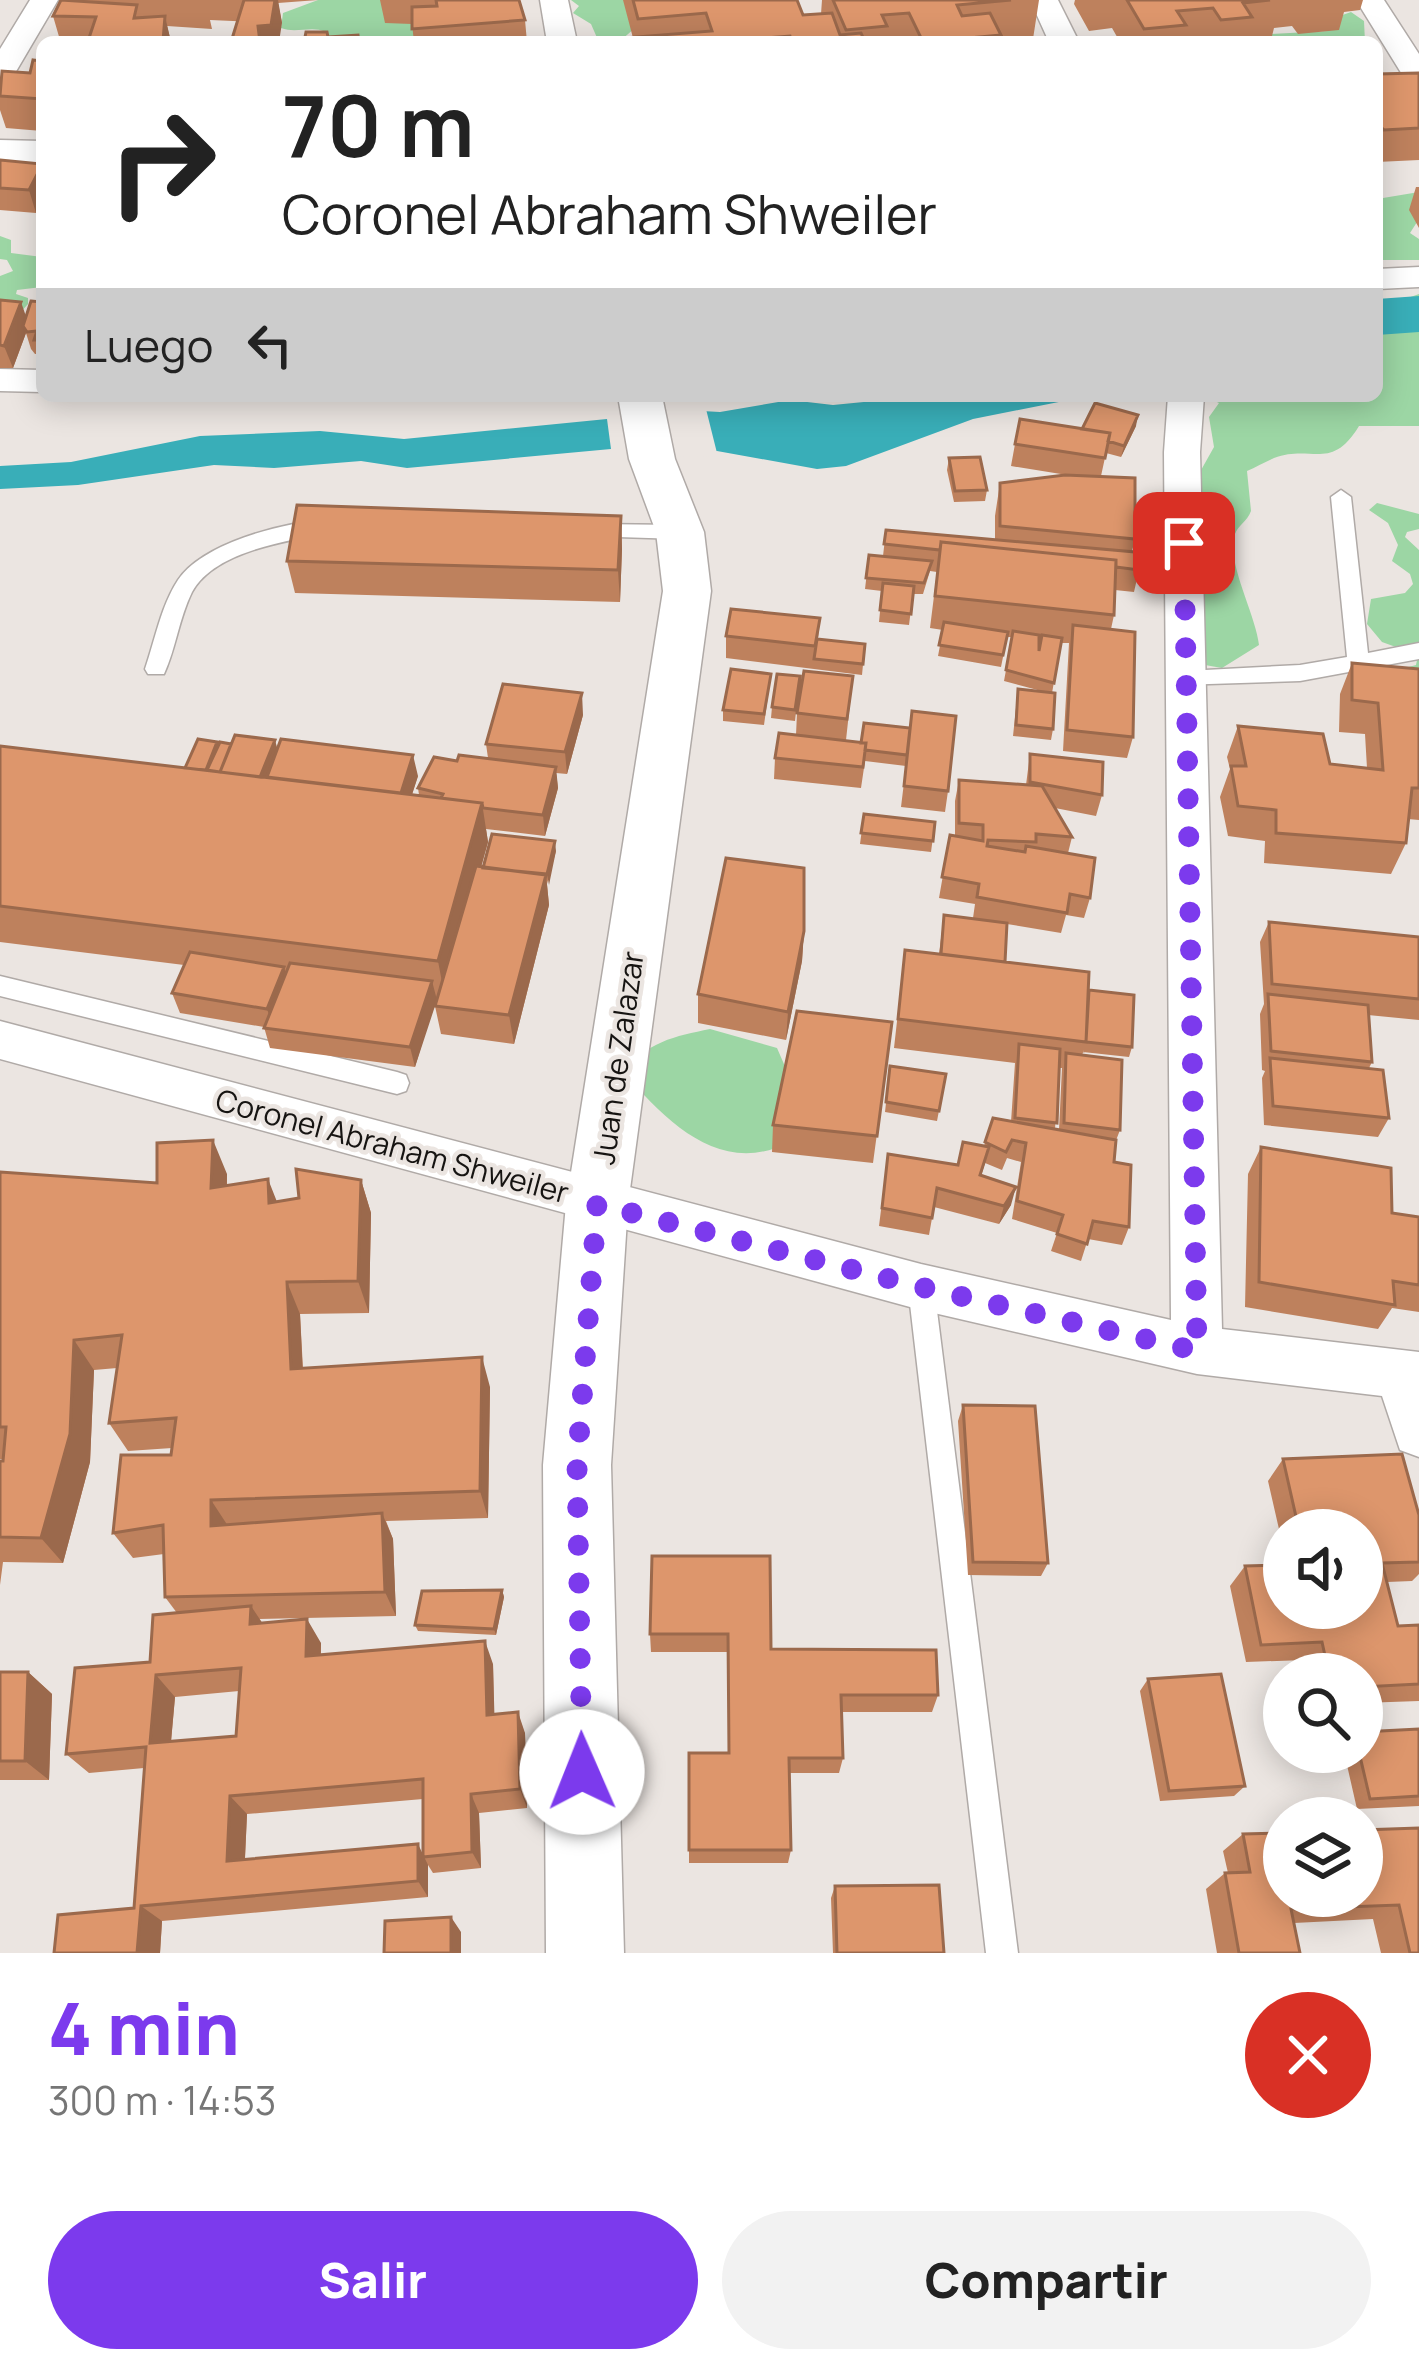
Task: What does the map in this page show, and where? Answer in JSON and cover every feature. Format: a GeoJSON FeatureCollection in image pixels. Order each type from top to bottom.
{"type":"FeatureCollection","features":[{"type":"Feature","properties":{"kind":"street"},"geometry":{"type":"LineString","coordinates":[[0,74],[44,0]]}},
{"type":"Feature","properties":{"kind":"street"},"geometry":{"type":"LineString","coordinates":[[554,0],[561,36]]}},
{"type":"Feature","properties":{"kind":"street"},"geometry":{"type":"LineString","coordinates":[[1044,0],[1061,36]]}},
{"type":"Feature","properties":{"kind":"street"},"geometry":{"type":"LineString","coordinates":[[1370,0],[1414,71]]}},
{"type":"Feature","properties":{"kind":"street"},"geometry":{"type":"LineString","coordinates":[[1383,67],[1414,71]]}},
{"type":"Feature","properties":{"kind":"street"},"geometry":{"type":"LineString","coordinates":[[0,152],[36,153]]}},
{"type":"Feature","properties":{"kind":"street"},"geometry":{"type":"LineString","coordinates":[[1383,278],[1419,277]]}},
{"type":"Feature","properties":{"kind":"street"},"geometry":{"type":"LineString","coordinates":[[0,380],[36,381]]}},
{"type":"Feature","properties":{"kind":"street"},"geometry":{"type":"LineString","coordinates":[[1186,402],[1182,452],[1197,1351]]}},
{"type":"Feature","properties":{"kind":"street","name":"Juan de Zalazar"},"geometry":{"type":"LineString","coordinates":[[585,1953],[577,1465],[597,1204],[687,591],[680,532],[645,421]]}},
{"type":"Feature","properties":{"kind":"street","name":"Coronel Abraham Shweiler"},"geometry":{"type":"LineString","coordinates":[[0,1040],[597,1204],[921,1287],[1197,1351],[1410,1376]]}},
{"type":"Feature","properties":{"kind":"street"},"geometry":{"type":"LineString","coordinates":[[1410,1376],[1419,1432]]}},
{"type":"Feature","properties":{"kind":"lane"},"geometry":{"type":"LineString","coordinates":[[1341,496],[1358,662]]}},
{"type":"Feature","properties":{"kind":"lane"},"geometry":{"type":"LineString","coordinates":[[156,669],[189,580],[238,551],[294,528],[353,527]]}},
{"type":"Feature","properties":{"kind":"lane"},"geometry":{"type":"LineString","coordinates":[[563,531],[680,532]]}},
{"type":"Feature","properties":{"kind":"lane"},"geometry":{"type":"LineString","coordinates":[[1186,679],[1300,673],[1419,651]]}},
{"type":"Feature","properties":{"kind":"lane"},"geometry":{"type":"LineString","coordinates":[[0,986],[397,1083]]}},
{"type":"Feature","properties":{"kind":"lane"},"geometry":{"type":"LineString","coordinates":[[921,1287],[1002,1953]]}},
{"type":"Feature","properties":{"kind":"green space"},"geometry":{"type":"Polygon","coordinates":[[[318,0],[440,0],[406,20],[421,29],[423,36],[324,36],[326,32],[320,30],[281,28],[283,13],[318,0]]]}},
{"type":"Feature","properties":{"kind":"green space"},"geometry":{"type":"Polygon","coordinates":[[[571,0],[629,0],[636,27],[626,36],[596,36],[591,24],[573,13],[579,6],[571,0]]]}},
{"type":"Feature","properties":{"kind":"green space"},"geometry":{"type":"Polygon","coordinates":[[[1351,12],[1364,21],[1365,36],[1266,36],[1328,31],[1334,18],[1351,12]]]}},
{"type":"Feature","properties":{"kind":"green space"},"geometry":{"type":"Polygon","coordinates":[[[1419,192],[1419,219],[1410,233],[1419,239],[1419,260],[1383,260],[1383,198],[1419,192]]]}},
{"type":"Feature","properties":{"kind":"green space"},"geometry":{"type":"Polygon","coordinates":[[[0,236],[11,240],[11,253],[36,256],[36,288],[17,290],[16,294],[28,298],[19,314],[0,315],[0,276],[13,271],[7,260],[0,259],[0,236]]]}},
{"type":"Feature","properties":{"kind":"green space"},"geometry":{"type":"Polygon","coordinates":[[[1419,294],[1419,426],[1359,426],[1330,453],[1287,454],[1247,471],[1251,511],[1236,531],[1233,545],[1259,645],[1222,668],[1205,665],[1177,619],[1161,578],[1208,531],[1191,488],[1214,447],[1209,417],[1217,402],[1383,402],[1383,303],[1419,294]]]}},
{"type":"Feature","properties":{"kind":"green space"},"geometry":{"type":"Polygon","coordinates":[[[1377,503],[1419,514],[1419,529],[1405,537],[1419,550],[1419,720],[1401,669],[1416,665],[1418,655],[1382,642],[1367,624],[1371,599],[1405,593],[1413,584],[1410,574],[1392,561],[1398,545],[1388,523],[1369,510],[1377,503]]]}},
{"type":"Feature","properties":{"kind":"green space"},"geometry":{"type":"Polygon","coordinates":[[[710,1029],[777,1048],[790,1078],[776,1148],[753,1153],[711,1146],[673,1123],[625,1074],[651,1048],[710,1029]]]}},
{"type":"Feature","properties":{"kind":"water"},"geometry":{"type":"Polygon","coordinates":[[[1419,296],[1419,332],[1383,335],[1383,299],[1419,296]]]}},
{"type":"Feature","properties":{"kind":"water"},"geometry":{"type":"Polygon","coordinates":[[[778,402],[1059,402],[973,419],[846,466],[817,469],[717,451],[700,453],[684,410],[720,412],[778,402]]]}},
{"type":"Feature","properties":{"kind":"water"},"geometry":{"type":"Polygon","coordinates":[[[607,419],[611,449],[407,468],[361,461],[274,468],[214,465],[78,485],[0,489],[0,466],[71,462],[200,436],[320,431],[404,439],[607,419]]]}},
{"type":"Feature","properties":{"kind":"pier"},"geometry":{"type":"Polygon","coordinates":[[[656,405],[705,405],[718,457],[669,456],[656,405]]]}},
{"type":"Feature","properties":{"kind":"building"},"geometry":{"type":"Polygon","coordinates":[[[61,0],[137,5],[134,18],[165,16],[163,36],[90,36],[96,17],[53,16],[61,0]]]}},
{"type":"Feature","properties":{"kind":"building"},"geometry":{"type":"Polygon","coordinates":[[[244,0],[275,0],[271,25],[258,26],[259,36],[233,36],[244,0]]]}},
{"type":"Feature","properties":{"kind":"building"},"geometry":{"type":"Polygon","coordinates":[[[436,0],[519,0],[525,20],[412,29],[412,7],[437,6],[436,0]]]}},
{"type":"Feature","properties":{"kind":"building"},"geometry":{"type":"Polygon","coordinates":[[[633,0],[797,0],[803,15],[832,13],[840,35],[862,36],[648,36],[712,31],[706,13],[638,19],[633,0]]]}},
{"type":"Feature","properties":{"kind":"building"},"geometry":{"type":"Polygon","coordinates":[[[833,0],[1011,0],[957,5],[962,16],[990,13],[1001,35],[920,36],[909,13],[882,15],[887,26],[846,30],[833,0]]]}},
{"type":"Feature","properties":{"kind":"building"},"geometry":{"type":"Polygon","coordinates":[[[1127,0],[1270,0],[1243,3],[1252,17],[1221,20],[1213,8],[1177,11],[1186,25],[1144,29],[1127,0]]]}},
{"type":"Feature","properties":{"kind":"building"},"geometry":{"type":"Polygon","coordinates":[[[36,60],[36,99],[0,96],[2,71],[30,73],[36,60]]]}},
{"type":"Feature","properties":{"kind":"building"},"geometry":{"type":"Polygon","coordinates":[[[1419,73],[1419,128],[1383,129],[1383,74],[1419,73]]]}},
{"type":"Feature","properties":{"kind":"building"},"geometry":{"type":"Polygon","coordinates":[[[0,160],[36,163],[29,190],[0,188],[0,160]]]}},
{"type":"Feature","properties":{"kind":"building"},"geometry":{"type":"Polygon","coordinates":[[[0,300],[21,302],[4,346],[0,345],[0,300]]]}},
{"type":"Feature","properties":{"kind":"building"},"geometry":{"type":"Polygon","coordinates":[[[31,301],[36,301],[36,331],[27,332],[23,326],[31,301]]]}},
{"type":"Feature","properties":{"kind":"building"},"geometry":{"type":"Polygon","coordinates":[[[1095,403],[1138,415],[1124,446],[1108,441],[1110,433],[1082,429],[1095,403]]]}},
{"type":"Feature","properties":{"kind":"building"},"geometry":{"type":"Polygon","coordinates":[[[1020,419],[1110,433],[1105,458],[1015,444],[1020,419]]]}},
{"type":"Feature","properties":{"kind":"building"},"geometry":{"type":"Polygon","coordinates":[[[980,457],[987,490],[955,491],[949,458],[980,457]]]}},
{"type":"Feature","properties":{"kind":"building"},"geometry":{"type":"Polygon","coordinates":[[[1065,475],[1135,478],[1135,539],[1000,526],[1000,483],[1065,475]]]}},
{"type":"Feature","properties":{"kind":"building"},"geometry":{"type":"Polygon","coordinates":[[[297,505],[621,516],[618,570],[287,561],[297,505]]]}},
{"type":"Feature","properties":{"kind":"building"},"geometry":{"type":"Polygon","coordinates":[[[886,530],[1135,552],[1139,570],[1116,567],[1116,560],[941,542],[940,550],[884,544],[886,530]]]}},
{"type":"Feature","properties":{"kind":"building"},"geometry":{"type":"Polygon","coordinates":[[[941,542],[1116,560],[1114,615],[935,596],[941,542]]]}},
{"type":"Feature","properties":{"kind":"building"},"geometry":{"type":"Polygon","coordinates":[[[869,555],[932,561],[924,583],[866,578],[869,555]]]}},
{"type":"Feature","properties":{"kind":"building"},"geometry":{"type":"Polygon","coordinates":[[[883,583],[914,586],[911,614],[880,610],[883,583]]]}},
{"type":"Feature","properties":{"kind":"building"},"geometry":{"type":"Polygon","coordinates":[[[731,609],[820,618],[815,646],[726,636],[731,609]]]}},
{"type":"Feature","properties":{"kind":"building"},"geometry":{"type":"Polygon","coordinates":[[[944,622],[1008,632],[1003,655],[939,645],[944,622]]]}},
{"type":"Feature","properties":{"kind":"building"},"geometry":{"type":"Polygon","coordinates":[[[1073,625],[1135,632],[1133,737],[1067,730],[1073,625]]]}},
{"type":"Feature","properties":{"kind":"building"},"geometry":{"type":"Polygon","coordinates":[[[1013,631],[1039,635],[1039,651],[1042,635],[1062,638],[1054,683],[1006,670],[1013,631]]]}},
{"type":"Feature","properties":{"kind":"building"},"geometry":{"type":"Polygon","coordinates":[[[817,639],[865,644],[863,664],[814,659],[817,639]]]}},
{"type":"Feature","properties":{"kind":"building"},"geometry":{"type":"Polygon","coordinates":[[[1352,663],[1419,669],[1419,788],[1412,788],[1406,843],[1276,833],[1276,810],[1238,806],[1231,766],[1246,766],[1238,726],[1323,734],[1330,764],[1383,770],[1378,703],[1352,700],[1352,663]]]}},
{"type":"Feature","properties":{"kind":"building"},"geometry":{"type":"Polygon","coordinates":[[[731,669],[771,674],[764,714],[723,710],[731,669]]]}},
{"type":"Feature","properties":{"kind":"building"},"geometry":{"type":"Polygon","coordinates":[[[804,671],[853,676],[847,719],[797,713],[804,671]]]}},
{"type":"Feature","properties":{"kind":"building"},"geometry":{"type":"Polygon","coordinates":[[[777,674],[800,676],[795,710],[772,707],[777,674]]]}},
{"type":"Feature","properties":{"kind":"building"},"geometry":{"type":"Polygon","coordinates":[[[503,684],[582,693],[565,752],[486,744],[503,684]]]}},
{"type":"Feature","properties":{"kind":"building"},"geometry":{"type":"Polygon","coordinates":[[[1018,689],[1055,693],[1053,729],[1016,725],[1018,689]]]}},
{"type":"Feature","properties":{"kind":"building"},"geometry":{"type":"Polygon","coordinates":[[[912,711],[956,716],[948,791],[904,786],[912,711]]]}},
{"type":"Feature","properties":{"kind":"building"},"geometry":{"type":"Polygon","coordinates":[[[864,723],[910,728],[907,755],[865,750],[866,743],[861,743],[864,723]]]}},
{"type":"Feature","properties":{"kind":"building"},"geometry":{"type":"Polygon","coordinates":[[[779,733],[866,743],[863,767],[775,758],[779,733]]]}},
{"type":"Feature","properties":{"kind":"building"},"geometry":{"type":"Polygon","coordinates":[[[235,735],[275,740],[260,777],[220,772],[235,735]]]}},
{"type":"Feature","properties":{"kind":"building"},"geometry":{"type":"Polygon","coordinates":[[[198,739],[217,742],[206,770],[185,768],[198,739]]]}},
{"type":"Feature","properties":{"kind":"building"},"geometry":{"type":"Polygon","coordinates":[[[281,739],[413,755],[401,793],[267,777],[281,739]]]}},
{"type":"Feature","properties":{"kind":"building"},"geometry":{"type":"Polygon","coordinates":[[[220,742],[231,744],[220,772],[207,770],[220,742]]]}},
{"type":"Feature","properties":{"kind":"building"},"geometry":{"type":"Polygon","coordinates":[[[0,746],[482,803],[438,961],[0,906],[0,746]]]}},
{"type":"Feature","properties":{"kind":"building"},"geometry":{"type":"Polygon","coordinates":[[[1030,754],[1103,762],[1102,795],[1030,782],[1030,754]]]}},
{"type":"Feature","properties":{"kind":"building"},"geometry":{"type":"Polygon","coordinates":[[[459,755],[556,767],[543,815],[483,808],[482,803],[441,798],[443,794],[418,788],[434,757],[457,761],[459,755]]]}},
{"type":"Feature","properties":{"kind":"building"},"geometry":{"type":"Polygon","coordinates":[[[959,780],[1042,786],[1072,837],[1036,834],[1036,842],[988,840],[987,846],[1025,852],[1026,846],[1095,858],[1090,898],[1070,894],[1067,913],[977,897],[979,884],[942,877],[950,835],[983,841],[983,825],[959,823],[959,780]]]}},
{"type":"Feature","properties":{"kind":"building"},"geometry":{"type":"Polygon","coordinates":[[[864,814],[935,822],[933,841],[861,833],[864,814]]]}},
{"type":"Feature","properties":{"kind":"building"},"geometry":{"type":"Polygon","coordinates":[[[492,834],[555,841],[547,874],[483,868],[492,834]]]}},
{"type":"Feature","properties":{"kind":"building"},"geometry":{"type":"Polygon","coordinates":[[[726,858],[804,868],[804,931],[788,1012],[698,994],[726,858]]]}},
{"type":"Feature","properties":{"kind":"building"},"geometry":{"type":"Polygon","coordinates":[[[476,866],[546,875],[509,1015],[435,1006],[476,866]]]}},
{"type":"Feature","properties":{"kind":"building"},"geometry":{"type":"Polygon","coordinates":[[[944,915],[1007,923],[1005,962],[941,954],[944,915]]]}},
{"type":"Feature","properties":{"kind":"building"},"geometry":{"type":"Polygon","coordinates":[[[1269,922],[1419,937],[1419,999],[1272,984],[1269,922]]]}},
{"type":"Feature","properties":{"kind":"building"},"geometry":{"type":"Polygon","coordinates":[[[905,950],[1089,972],[1086,1042],[898,1019],[905,950]]]}},
{"type":"Feature","properties":{"kind":"building"},"geometry":{"type":"Polygon","coordinates":[[[190,952],[284,967],[267,1009],[172,993],[190,952]]]}},
{"type":"Feature","properties":{"kind":"building"},"geometry":{"type":"Polygon","coordinates":[[[290,963],[432,981],[410,1047],[264,1028],[290,963]]]}},
{"type":"Feature","properties":{"kind":"building"},"geometry":{"type":"Polygon","coordinates":[[[1089,990],[1134,995],[1132,1047],[1086,1042],[1089,990]]]}},
{"type":"Feature","properties":{"kind":"building"},"geometry":{"type":"Polygon","coordinates":[[[1268,994],[1368,1005],[1372,1062],[1271,1051],[1268,994]]]}},
{"type":"Feature","properties":{"kind":"building"},"geometry":{"type":"Polygon","coordinates":[[[797,1011],[892,1022],[877,1136],[773,1125],[797,1011]]]}},
{"type":"Feature","properties":{"kind":"building"},"geometry":{"type":"Polygon","coordinates":[[[1019,1044],[1060,1049],[1057,1123],[1015,1118],[1019,1044]]]}},
{"type":"Feature","properties":{"kind":"building"},"geometry":{"type":"Polygon","coordinates":[[[1066,1053],[1122,1060],[1120,1130],[1064,1123],[1066,1053]]]}},
{"type":"Feature","properties":{"kind":"building"},"geometry":{"type":"Polygon","coordinates":[[[1270,1058],[1383,1070],[1389,1118],[1273,1106],[1270,1058]]]}},
{"type":"Feature","properties":{"kind":"building"},"geometry":{"type":"Polygon","coordinates":[[[890,1066],[946,1074],[939,1111],[886,1102],[890,1066]]]}},
{"type":"Feature","properties":{"kind":"building"},"geometry":{"type":"Polygon","coordinates":[[[993,1118],[1116,1140],[1114,1162],[1131,1165],[1129,1227],[1093,1221],[1087,1244],[1057,1234],[1063,1215],[1017,1201],[1026,1143],[1012,1140],[1006,1152],[985,1142],[993,1118]]]}},
{"type":"Feature","properties":{"kind":"building"},"geometry":{"type":"Polygon","coordinates":[[[213,1140],[211,1188],[268,1179],[269,1203],[299,1198],[296,1169],[361,1180],[358,1281],[287,1282],[291,1369],[482,1357],[480,1491],[211,1500],[211,1526],[382,1513],[385,1592],[165,1597],[163,1525],[113,1533],[121,1455],[171,1455],[176,1418],[109,1423],[122,1335],[74,1340],[70,1434],[41,1538],[0,1537],[0,1461],[6,1427],[0,1427],[0,1172],[157,1183],[157,1143],[213,1140]]]}},
{"type":"Feature","properties":{"kind":"building"},"geometry":{"type":"Polygon","coordinates":[[[963,1142],[989,1147],[980,1175],[1016,1187],[1004,1206],[937,1188],[932,1218],[882,1208],[888,1154],[958,1165],[963,1142]]]}},
{"type":"Feature","properties":{"kind":"building"},"geometry":{"type":"Polygon","coordinates":[[[1261,1147],[1391,1168],[1392,1213],[1419,1217],[1419,1285],[1393,1281],[1395,1305],[1259,1282],[1261,1147]]]}},
{"type":"Feature","properties":{"kind":"building"},"geometry":{"type":"Polygon","coordinates":[[[963,1405],[1035,1406],[1048,1563],[973,1562],[963,1405]]]}},
{"type":"Feature","properties":{"kind":"building"},"geometry":{"type":"Polygon","coordinates":[[[1402,1454],[1419,1515],[1419,1562],[1383,1563],[1383,1509],[1294,1509],[1283,1459],[1402,1454]]]}},
{"type":"Feature","properties":{"kind":"building"},"geometry":{"type":"Polygon","coordinates":[[[652,1556],[770,1556],[771,1649],[936,1650],[938,1695],[841,1695],[843,1758],[789,1758],[791,1850],[689,1850],[689,1753],[729,1753],[728,1634],[650,1634],[652,1556]]]}},
{"type":"Feature","properties":{"kind":"building"},"geometry":{"type":"Polygon","coordinates":[[[1245,1566],[1263,1566],[1263,1629],[1383,1629],[1383,1567],[1398,1626],[1419,1625],[1419,1684],[1383,1686],[1383,1653],[1324,1653],[1322,1642],[1261,1645],[1245,1566]]]}},
{"type":"Feature","properties":{"kind":"building"},"geometry":{"type":"Polygon","coordinates":[[[502,1590],[494,1629],[415,1625],[422,1591],[502,1590]]]}},
{"type":"Feature","properties":{"kind":"building"},"geometry":{"type":"Polygon","coordinates":[[[251,1606],[250,1624],[307,1619],[306,1656],[485,1641],[487,1715],[518,1712],[520,1789],[471,1794],[472,1852],[423,1857],[423,1779],[230,1796],[227,1861],[418,1844],[418,1881],[141,1906],[137,1953],[54,1953],[58,1915],[134,1908],[146,1747],[66,1754],[75,1668],[150,1662],[153,1615],[251,1606]],[[241,1668],[156,1675],[150,1743],[236,1736],[241,1668]]]}},
{"type":"Feature","properties":{"kind":"building"},"geometry":{"type":"Polygon","coordinates":[[[0,1672],[28,1672],[25,1761],[0,1761],[0,1672]]]}},
{"type":"Feature","properties":{"kind":"building"},"geometry":{"type":"Polygon","coordinates":[[[1221,1674],[1245,1786],[1169,1791],[1148,1679],[1221,1674]]]}},
{"type":"Feature","properties":{"kind":"building"},"geometry":{"type":"Polygon","coordinates":[[[1419,1729],[1419,1796],[1370,1797],[1364,1773],[1383,1773],[1383,1731],[1419,1729]]]}},
{"type":"Feature","properties":{"kind":"building"},"geometry":{"type":"Polygon","coordinates":[[[1419,1828],[1419,1953],[1410,1953],[1399,1905],[1383,1906],[1383,1829],[1419,1828]]]}},
{"type":"Feature","properties":{"kind":"building"},"geometry":{"type":"Polygon","coordinates":[[[1243,1834],[1263,1834],[1263,1917],[1293,1917],[1300,1953],[1239,1953],[1225,1873],[1250,1872],[1243,1834]]]}},
{"type":"Feature","properties":{"kind":"building"},"geometry":{"type":"Polygon","coordinates":[[[939,1885],[944,1953],[837,1953],[835,1886],[939,1885]]]}},
{"type":"Feature","properties":{"kind":"building"},"geometry":{"type":"Polygon","coordinates":[[[451,1917],[451,1953],[384,1953],[385,1921],[451,1917]]]}},
{"type":"Feature","properties":{"kind":"route"},"geometry":{"type":"LineString","coordinates":[[582,1772],[577,1465],[597,1204],[1197,1351],[1184,543]]}}]}
